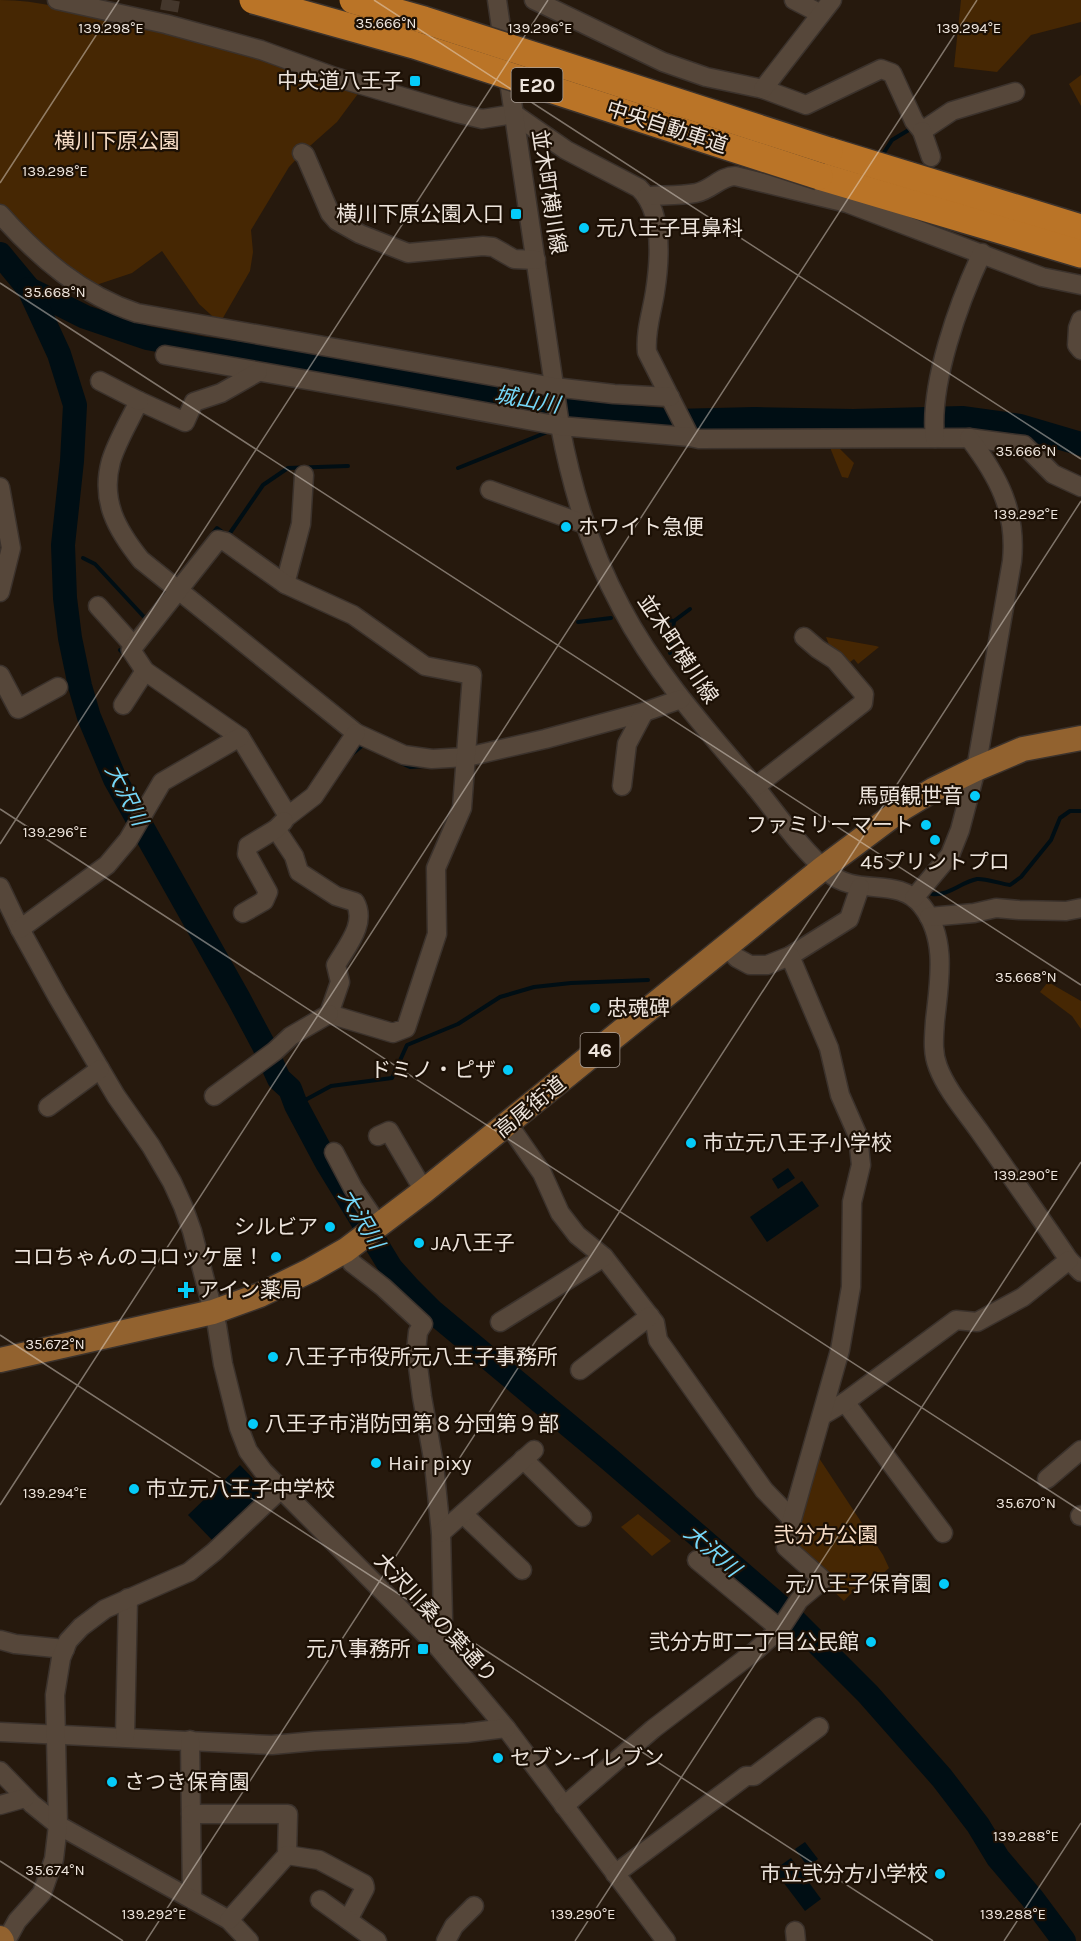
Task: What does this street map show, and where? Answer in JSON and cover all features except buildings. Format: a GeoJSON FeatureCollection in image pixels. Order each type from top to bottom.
{"type":"FeatureCollection","features":[{"type":"Feature","properties":{"kind":"highway","name":"中央自動車道"},"geometry":{"type":"LineString","coordinates":[[253,0],[824,163],[1081,228]]}},
{"type":"Feature","properties":{"kind":"highway","name":"中央自動車道"},"geometry":{"type":"LineString","coordinates":[[353,0],[424,21],[1081,254]]}},
{"type":"Feature","properties":{"kind":"main road","name":"高尾街道"},"geometry":{"type":"LineString","coordinates":[[0,1360],[213,1312],[260,1294],[311,1270],[364,1237],[424,1191],[823,868],[903,808],[933,790],[1023,749],[1081,738]]}},
{"type":"Feature","properties":{"kind":"street"},"geometry":{"type":"LineString","coordinates":[[57,0],[167,17],[335,77],[457,113],[482,119],[514,114],[566,150],[639,188],[647,196],[658,238],[657,276],[646,338],[647,352],[689,434]]}},
{"type":"Feature","properties":{"kind":"street","name":"並木町横川線"},"geometry":{"type":"LineString","coordinates":[[497,0],[559,423],[584,524],[621,608],[681,699],[799,845],[834,878],[847,885],[899,890],[914,898]]}},
{"type":"Feature","properties":{"kind":"street"},"geometry":{"type":"LineString","coordinates":[[534,0],[663,62],[706,77],[763,89],[806,105],[880,69],[891,73],[914,121],[922,131],[931,157]]}},
{"type":"Feature","properties":{"kind":"street"},"geometry":{"type":"LineString","coordinates":[[763,89],[827,7],[794,0]]}},
{"type":"Feature","properties":{"kind":"street"},"geometry":{"type":"LineString","coordinates":[[922,131],[952,111],[1015,92]]}},
{"type":"Feature","properties":{"kind":"street"},"geometry":{"type":"LineString","coordinates":[[302,153],[305,155],[330,213],[337,221],[360,234],[408,253],[483,246],[493,247],[514,259],[536,260]]}},
{"type":"Feature","properties":{"kind":"street"},"geometry":{"type":"LineString","coordinates":[[647,196],[696,193],[713,187],[726,176],[735,176],[847,203],[1042,277],[1081,285]]}},
{"type":"Feature","properties":{"kind":"street"},"geometry":{"type":"LineString","coordinates":[[0,214],[34,248],[82,288],[104,300],[137,313],[555,388],[672,400]]}},
{"type":"Feature","properties":{"kind":"street"},"geometry":{"type":"LineString","coordinates":[[934,436],[934,403],[954,325],[967,286],[982,253]]}},
{"type":"Feature","properties":{"kind":"street"},"geometry":{"type":"LineString","coordinates":[[1081,320],[1077,345],[1081,350]]}},
{"type":"Feature","properties":{"kind":"street"},"geometry":{"type":"LineString","coordinates":[[165,355],[522,419],[689,434],[699,440],[934,436],[1024,445],[1053,474],[1081,487]]}},
{"type":"Feature","properties":{"kind":"street"},"geometry":{"type":"LineString","coordinates":[[100,381],[185,422],[194,402],[221,393],[258,372]]}},
{"type":"Feature","properties":{"kind":"street"},"geometry":{"type":"LineString","coordinates":[[139,401],[112,459],[108,482],[110,506],[119,530],[127,543],[141,560],[177,590],[356,733],[404,755],[432,759],[467,757],[545,739],[644,712],[681,699]]}},
{"type":"Feature","properties":{"kind":"street"},"geometry":{"type":"LineString","coordinates":[[496,430],[522,419]]}},
{"type":"Feature","properties":{"kind":"street"},"geometry":{"type":"LineString","coordinates":[[823,1415],[845,1402],[956,1320],[978,1321],[1075,1266],[947,1084],[938,1066],[934,1043],[941,959],[928,916],[914,898],[950,855],[960,830],[976,769],[1014,542],[1011,516],[989,464],[969,438]]}},
{"type":"Feature","properties":{"kind":"street"},"geometry":{"type":"LineString","coordinates":[[285,584],[301,524],[304,475]]}},
{"type":"Feature","properties":{"kind":"street"},"geometry":{"type":"LineString","coordinates":[[0,487],[11,548],[0,592]]}},
{"type":"Feature","properties":{"kind":"street"},"geometry":{"type":"LineString","coordinates":[[490,490],[584,524]]}},
{"type":"Feature","properties":{"kind":"street"},"geometry":{"type":"LineString","coordinates":[[214,1096],[275,1051],[291,1036],[329,1014],[340,982],[336,964],[360,919],[360,910],[355,902],[336,896],[299,873],[282,822],[240,737],[145,671],[131,650],[218,540],[226,542],[285,584],[352,615],[425,666],[472,675],[462,808],[436,868],[437,934],[406,1028],[393,1033],[329,1014]]}},
{"type":"Feature","properties":{"kind":"street"},"geometry":{"type":"LineString","coordinates":[[98,606],[133,645]]}},
{"type":"Feature","properties":{"kind":"street"},"geometry":{"type":"LineString","coordinates":[[755,788],[863,703],[864,694],[835,660],[804,637]]}},
{"type":"Feature","properties":{"kind":"street"},"geometry":{"type":"LineString","coordinates":[[123,705],[145,671]]}},
{"type":"Feature","properties":{"kind":"street"},"geometry":{"type":"LineString","coordinates":[[0,675],[18,709],[58,687]]}},
{"type":"Feature","properties":{"kind":"street"},"geometry":{"type":"LineString","coordinates":[[622,786],[627,744],[644,712]]}},
{"type":"Feature","properties":{"kind":"street"},"geometry":{"type":"LineString","coordinates":[[243,913],[264,901],[268,892],[247,854],[248,846],[314,796],[356,733]]}},
{"type":"Feature","properties":{"kind":"street"},"geometry":{"type":"LineString","coordinates":[[20,929],[107,865],[128,840],[162,782],[240,737]]}},
{"type":"Feature","properties":{"kind":"street","name":"大沢川桑の葉通り"},"geometry":{"type":"LineString","coordinates":[[0,887],[6,914],[20,929],[116,1096],[151,1146],[172,1182],[192,1231],[213,1312],[238,1428],[248,1451],[281,1489],[437,1646],[506,1728],[666,1941]]}},
{"type":"Feature","properties":{"kind":"street"},"geometry":{"type":"LineString","coordinates":[[727,948],[750,966],[768,965],[790,956],[849,920],[860,887]]}},
{"type":"Feature","properties":{"kind":"street"},"geometry":{"type":"LineString","coordinates":[[928,916],[974,913],[996,908],[1066,911],[1081,908]]}},
{"type":"Feature","properties":{"kind":"street"},"geometry":{"type":"LineString","coordinates":[[564,1806],[653,1729],[754,1652],[781,1627],[799,1600],[823,1580],[786,1547],[840,1350],[850,1287],[852,1202],[861,1165],[858,1136],[840,1095],[829,1048],[790,956]]}},
{"type":"Feature","properties":{"kind":"street"},"geometry":{"type":"LineString","coordinates":[[48,1107],[100,1069]]}},
{"type":"Feature","properties":{"kind":"street"},"geometry":{"type":"LineString","coordinates":[[508,1124],[542,1173],[560,1213],[577,1235],[604,1257],[650,1316],[655,1323],[658,1340],[764,1490],[792,1519]]}},
{"type":"Feature","properties":{"kind":"street"},"geometry":{"type":"LineString","coordinates":[[378,1136],[389,1131],[424,1191]]}},
{"type":"Feature","properties":{"kind":"street"},"geometry":{"type":"LineString","coordinates":[[334,1152],[353,1188],[364,1237],[352,1263],[383,1287],[423,1324],[417,1332],[416,1351],[433,1458],[441,1533],[443,1619],[437,1646]]}},
{"type":"Feature","properties":{"kind":"street"},"geometry":{"type":"LineString","coordinates":[[500,1323],[604,1257]]}},
{"type":"Feature","properties":{"kind":"street"},"geometry":{"type":"LineString","coordinates":[[580,1370],[650,1316]]}},
{"type":"Feature","properties":{"kind":"street"},"geometry":{"type":"LineString","coordinates":[[845,1402],[943,1533]]}},
{"type":"Feature","properties":{"kind":"street"},"geometry":{"type":"LineString","coordinates":[[1047,1479],[1081,1450]]}},
{"type":"Feature","properties":{"kind":"street"},"geometry":{"type":"LineString","coordinates":[[441,1533],[529,1455],[582,1517]]}},
{"type":"Feature","properties":{"kind":"street"},"geometry":{"type":"LineString","coordinates":[[3,1940],[42,1893],[54,1859],[58,1825],[55,1695],[57,1674],[68,1641],[81,1627],[105,1609],[189,1572],[214,1552],[281,1489]]}},
{"type":"Feature","properties":{"kind":"street"},"geometry":{"type":"LineString","coordinates":[[463,1514],[522,1570]]}},
{"type":"Feature","properties":{"kind":"street"},"geometry":{"type":"LineString","coordinates":[[697,1560],[781,1627]]}},
{"type":"Feature","properties":{"kind":"street"},"geometry":{"type":"LineString","coordinates":[[125,1736],[128,1598]]}},
{"type":"Feature","properties":{"kind":"street"},"geometry":{"type":"LineString","coordinates":[[0,1640],[15,1644],[65,1649]]}},
{"type":"Feature","properties":{"kind":"street"},"geometry":{"type":"LineString","coordinates":[[615,1874],[746,1776],[754,1776],[819,1727]]}},
{"type":"Feature","properties":{"kind":"street"},"geometry":{"type":"LineString","coordinates":[[0,1732],[125,1736],[272,1745],[506,1728]]}},
{"type":"Feature","properties":{"kind":"street"},"geometry":{"type":"LineString","coordinates":[[190,1740],[192,1899]]}},
{"type":"Feature","properties":{"kind":"street"},"geometry":{"type":"LineString","coordinates":[[0,1771],[25,1798],[58,1825],[229,1920],[249,1941]]}},
{"type":"Feature","properties":{"kind":"street"},"geometry":{"type":"LineString","coordinates":[[0,1805],[25,1798]]}},
{"type":"Feature","properties":{"kind":"street"},"geometry":{"type":"LineString","coordinates":[[191,1814],[288,1814],[287,1855],[229,1920]]}},
{"type":"Feature","properties":{"kind":"street"},"geometry":{"type":"LineString","coordinates":[[287,1855],[318,1860],[364,1884],[365,1888],[348,1920]]}},
{"type":"Feature","properties":{"kind":"street"},"geometry":{"type":"LineString","coordinates":[[320,1900],[377,1941]]}},
{"type":"Feature","properties":{"kind":"street"},"geometry":{"type":"LineString","coordinates":[[446,1941],[454,1926],[474,1906]]}},
{"type":"Feature","properties":{"kind":"green space","name":"横川下原公園"},"geometry":{"type":"Polygon","coordinates":[[[0,0],[71,9],[176,34],[360,91],[337,122],[289,167],[251,230],[253,252],[250,271],[220,323],[199,304],[162,251],[132,273],[90,287],[0,207],[0,0]]]}},
{"type":"Feature","properties":{"kind":"green space"},"geometry":{"type":"Polygon","coordinates":[[[961,0],[1081,0],[1081,22],[1031,35],[997,72],[954,67],[961,0]]]}},
{"type":"Feature","properties":{"kind":"green space"},"geometry":{"type":"Polygon","coordinates":[[[1081,75],[1081,106],[1069,84],[1081,75]]]}},
{"type":"Feature","properties":{"kind":"green space"},"geometry":{"type":"Polygon","coordinates":[[[830,439],[854,463],[848,478],[842,477],[831,450],[830,439]]]}},
{"type":"Feature","properties":{"kind":"green space"},"geometry":{"type":"Polygon","coordinates":[[[826,637],[879,647],[858,664],[854,659],[842,668],[835,660],[826,637]]]}},
{"type":"Feature","properties":{"kind":"green space"},"geometry":{"type":"Polygon","coordinates":[[[1048,982],[1081,1001],[1081,1029],[1072,1016],[1040,992],[1048,982]]]}},
{"type":"Feature","properties":{"kind":"green space","name":"弐分方公園"},"geometry":{"type":"Polygon","coordinates":[[[813,1449],[883,1555],[889,1568],[868,1587],[862,1582],[844,1601],[786,1547],[813,1449]]]}},
{"type":"Feature","properties":{"kind":"green space"},"geometry":{"type":"Polygon","coordinates":[[[638,1514],[671,1541],[652,1556],[621,1527],[638,1514]]]}},
{"type":"Feature","properties":{"kind":"shaded area"},"geometry":{"type":"Polygon","coordinates":[[[788,1168],[795,1178],[778,1189],[772,1179],[788,1168]]]}},
{"type":"Feature","properties":{"kind":"shaded area"},"geometry":{"type":"Polygon","coordinates":[[[802,1181],[819,1206],[767,1242],[750,1217],[802,1181]]]}},
{"type":"Feature","properties":{"kind":"shaded area"},"geometry":{"type":"Polygon","coordinates":[[[240,1465],[265,1491],[213,1541],[188,1515],[240,1465]]]}},
{"type":"Feature","properties":{"kind":"shaded area"},"geometry":{"type":"Polygon","coordinates":[[[805,1842],[818,1859],[808,1867],[795,1849],[805,1842]]]}},
{"type":"Feature","properties":{"kind":"shaded area"},"geometry":{"type":"Polygon","coordinates":[[[791,1858],[821,1899],[805,1911],[774,1870],[791,1858]]]}},
{"type":"Feature","properties":{"kind":"waterway"},"geometry":{"type":"LineString","coordinates":[[883,154],[892,140],[912,128]]}},
{"type":"Feature","properties":{"kind":"waterway","name":"城山川"},"geometry":{"type":"LineString","coordinates":[[0,254],[29,289],[85,317],[147,338],[206,349],[376,373],[608,415],[674,421],[755,419],[853,421],[962,418],[1020,426],[1081,444]]}},
{"type":"Feature","properties":{"kind":"waterway","name":"大沢川"},"geometry":{"type":"LineString","coordinates":[[29,289],[59,354],[75,405],[63,545],[65,598],[70,638],[89,717],[115,779],[239,999],[279,1079],[290,1089],[327,1163],[391,1268],[432,1311],[782,1608],[868,1694],[942,1778],[978,1825],[998,1858],[1064,1941]]}},
{"type":"Feature","properties":{"kind":"waterway"},"geometry":{"type":"LineString","coordinates":[[458,468],[545,433]]}},
{"type":"Feature","properties":{"kind":"waterway"},"geometry":{"type":"LineString","coordinates":[[210,537],[217,528],[228,536],[263,485],[288,468],[348,466]]}},
{"type":"Feature","properties":{"kind":"waterway"},"geometry":{"type":"LineString","coordinates":[[63,550],[72,553]]}},
{"type":"Feature","properties":{"kind":"waterway"},"geometry":{"type":"LineString","coordinates":[[83,558],[95,564],[145,618],[147,616]]}},
{"type":"Feature","properties":{"kind":"waterway"},"geometry":{"type":"LineString","coordinates":[[674,621],[690,609]]}},
{"type":"Feature","properties":{"kind":"waterway"},"geometry":{"type":"LineString","coordinates":[[578,622],[611,618]]}},
{"type":"Feature","properties":{"kind":"waterway"},"geometry":{"type":"LineString","coordinates":[[647,618],[674,621],[670,653]]}},
{"type":"Feature","properties":{"kind":"waterway"},"geometry":{"type":"LineString","coordinates":[[120,650],[126,656]]}},
{"type":"Feature","properties":{"kind":"waterway"},"geometry":{"type":"LineString","coordinates":[[351,755],[363,745],[367,747]]}},
{"type":"Feature","properties":{"kind":"waterway"},"geometry":{"type":"LineString","coordinates":[[401,763],[410,767],[426,766]]}},
{"type":"Feature","properties":{"kind":"waterway"},"geometry":{"type":"LineString","coordinates":[[932,894],[944,893],[977,879],[1010,885],[1021,877],[1051,840],[1060,818],[1070,811],[1081,811]]}},
{"type":"Feature","properties":{"kind":"waterway"},"geometry":{"type":"LineString","coordinates":[[296,1105],[331,1086],[392,1078],[407,1045],[458,1024],[500,997],[534,987],[648,980]]}},
{"type":"Feature","properties":{"kind":"waterway","name":"大沢川"},"geometry":{"type":"LineString","coordinates":[[779,1613],[782,1608]]}},
{"type":"Feature","properties":{"kind":"tunnel"},"geometry":{"type":"LineString","coordinates":[[169,11],[171,0]]}},
{"type":"Feature","properties":{"kind":"place","name":"中央道八王子"},"geometry":{"type":"Point","coordinates":[415,81]}},
{"type":"Feature","properties":{"kind":"place","name":"横川下原公園入口"},"geometry":{"type":"Point","coordinates":[516,214]}},
{"type":"Feature","properties":{"kind":"place","name":"元八王子耳鼻科"},"geometry":{"type":"Point","coordinates":[584,228]}},
{"type":"Feature","properties":{"kind":"place","name":"ホワイト急便"},"geometry":{"type":"Point","coordinates":[566,527]}},
{"type":"Feature","properties":{"kind":"place","name":"馬頭観世音"},"geometry":{"type":"Point","coordinates":[975,796]}},
{"type":"Feature","properties":{"kind":"place","name":"ファミリーマート"},"geometry":{"type":"Point","coordinates":[926,825]}},
{"type":"Feature","properties":{"kind":"place","name":"45プリントプロ"},"geometry":{"type":"Point","coordinates":[935,840]}},
{"type":"Feature","properties":{"kind":"place","name":"忠魂碑"},"geometry":{"type":"Point","coordinates":[595,1008]}},
{"type":"Feature","properties":{"kind":"place","name":"ドミノ・ピザ"},"geometry":{"type":"Point","coordinates":[508,1070]}},
{"type":"Feature","properties":{"kind":"place","name":"市立元八王子小学校"},"geometry":{"type":"Point","coordinates":[691,1143]}},
{"type":"Feature","properties":{"kind":"place","name":"シルビア"},"geometry":{"type":"Point","coordinates":[330,1227]}},
{"type":"Feature","properties":{"kind":"place","name":"JA八王子"},"geometry":{"type":"Point","coordinates":[419,1243]}},
{"type":"Feature","properties":{"kind":"place","name":"コロちゃんのコロッケ屋！"},"geometry":{"type":"Point","coordinates":[276,1257]}},
{"type":"Feature","properties":{"kind":"place","name":"アイン薬局"},"geometry":{"type":"Point","coordinates":[186,1290]}},
{"type":"Feature","properties":{"kind":"place","name":"八王子市役所元八王子事務所"},"geometry":{"type":"Point","coordinates":[273,1357]}},
{"type":"Feature","properties":{"kind":"place","name":"八王子市消防団第８分団第９部"},"geometry":{"type":"Point","coordinates":[253,1424]}},
{"type":"Feature","properties":{"kind":"place","name":"Hair pixy"},"geometry":{"type":"Point","coordinates":[376,1463]}},
{"type":"Feature","properties":{"kind":"place","name":"市立元八王子中学校"},"geometry":{"type":"Point","coordinates":[134,1489]}},
{"type":"Feature","properties":{"kind":"place","name":"元八王子保育園"},"geometry":{"type":"Point","coordinates":[944,1584]}},
{"type":"Feature","properties":{"kind":"place","name":"弐分方町二丁目公民館"},"geometry":{"type":"Point","coordinates":[871,1642]}},
{"type":"Feature","properties":{"kind":"place","name":"元八事務所"},"geometry":{"type":"Point","coordinates":[423,1649]}},
{"type":"Feature","properties":{"kind":"place","name":"セブン-イレブン"},"geometry":{"type":"Point","coordinates":[498,1758]}},
{"type":"Feature","properties":{"kind":"place","name":"さつき保育園"},"geometry":{"type":"Point","coordinates":[112,1782]}},
{"type":"Feature","properties":{"kind":"place","name":"市立弐分方小学校"},"geometry":{"type":"Point","coordinates":[940,1874]}}]}
